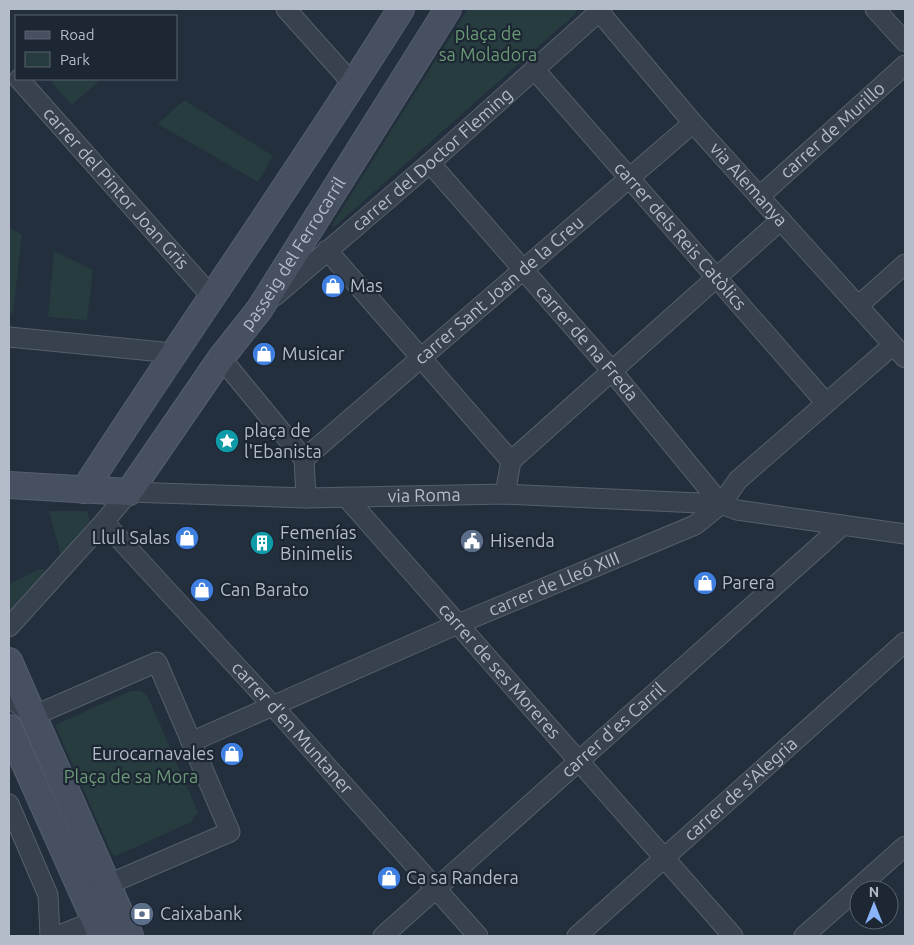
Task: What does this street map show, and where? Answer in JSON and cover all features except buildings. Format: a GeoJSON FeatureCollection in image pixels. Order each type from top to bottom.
{"type":"FeatureCollection","features":[{"type":"Feature","properties":{"kind":"main road"},"geometry":{"type":"LineString","coordinates":[[84,490],[173,353],[213,298],[401,9]]}},
{"type":"Feature","properties":{"kind":"main road","name":"passeig del Ferrocarril"},"geometry":{"type":"LineString","coordinates":[[129,492],[222,358],[259,310],[448,9]]}},
{"type":"Feature","properties":{"kind":"main road"},"geometry":{"type":"LineString","coordinates":[[9,485],[129,492]]}},
{"type":"Feature","properties":{"kind":"main road"},"geometry":{"type":"LineString","coordinates":[[9,661],[33,716],[95,889],[105,923],[130,936]]}},
{"type":"Feature","properties":{"kind":"main road"},"geometry":{"type":"LineString","coordinates":[[9,728],[95,889]]}},
{"type":"Feature","properties":{"kind":"street"},"geometry":{"type":"LineString","coordinates":[[286,9],[353,84]]}},
{"type":"Feature","properties":{"kind":"street"},"geometry":{"type":"LineString","coordinates":[[875,9],[905,42]]}},
{"type":"Feature","properties":{"kind":"street","name":"carrer del Doctor Fleming"},"geometry":{"type":"LineString","coordinates":[[259,310],[430,163],[599,10]]}},
{"type":"Feature","properties":{"kind":"street","name":"via Alemanya"},"geometry":{"type":"LineString","coordinates":[[599,10],[693,123],[859,305],[899,352]]}},
{"type":"Feature","properties":{"kind":"street","name":"carrer de Murillo"},"geometry":{"type":"LineString","coordinates":[[760,196],[905,65]]}},
{"type":"Feature","properties":{"kind":"street","name":"carrer dels Reis Catòlics"},"geometry":{"type":"LineString","coordinates":[[534,70],[826,404]]}},
{"type":"Feature","properties":{"kind":"street","name":"carrer del Pintor Joan Gris"},"geometry":{"type":"LineString","coordinates":[[20,80],[213,298]]}},
{"type":"Feature","properties":{"kind":"street","name":"carrer Sant Joan de la Creu"},"geometry":{"type":"LineString","coordinates":[[304,459],[693,123]]}},
{"type":"Feature","properties":{"kind":"street","name":"carrer de na Freda"},"geometry":{"type":"LineString","coordinates":[[430,163],[611,370],[721,504]]}},
{"type":"Feature","properties":{"kind":"street"},"geometry":{"type":"LineString","coordinates":[[505,494],[511,461],[781,220]]}},
{"type":"Feature","properties":{"kind":"street"},"geometry":{"type":"LineString","coordinates":[[327,250],[511,461]]}},
{"type":"Feature","properties":{"kind":"street"},"geometry":{"type":"LineString","coordinates":[[859,305],[905,264]]}},
{"type":"Feature","properties":{"kind":"street"},"geometry":{"type":"LineString","coordinates":[[9,337],[173,353]]}},
{"type":"Feature","properties":{"kind":"street","name":"carrer de Lleó XIII"},"geometry":{"type":"LineString","coordinates":[[191,742],[274,707],[458,624],[695,525],[721,504],[738,480],[826,404],[899,352]]}},
{"type":"Feature","properties":{"kind":"street"},"geometry":{"type":"LineString","coordinates":[[222,358],[304,459],[306,498]]}},
{"type":"Feature","properties":{"kind":"street"},"geometry":{"type":"LineString","coordinates":[[9,626],[129,492]]}},
{"type":"Feature","properties":{"kind":"street","name":"via Roma"},"geometry":{"type":"LineString","coordinates":[[129,492],[306,498],[505,494],[721,504],[737,510],[905,534]]}},
{"type":"Feature","properties":{"kind":"street","name":"carrer de ses Moreres"},"geometry":{"type":"LineString","coordinates":[[346,497],[733,936]]}},
{"type":"Feature","properties":{"kind":"street","name":"carrer d'en Muntaner"},"geometry":{"type":"LineString","coordinates":[[104,522],[274,707],[478,936]]}},
{"type":"Feature","properties":{"kind":"street","name":"carrer d'es Carril"},"geometry":{"type":"LineString","coordinates":[[383,936],[843,525]]}},
{"type":"Feature","properties":{"kind":"street","name":"carrer de s'Alegria"},"geometry":{"type":"LineString","coordinates":[[577,936],[905,642]]}},
{"type":"Feature","properties":{"kind":"street"},"geometry":{"type":"LineString","coordinates":[[9,696],[33,716],[156,662],[230,832],[95,889]]}},
{"type":"Feature","properties":{"kind":"street"},"geometry":{"type":"LineString","coordinates":[[9,804],[48,895],[50,936]]}},
{"type":"Feature","properties":{"kind":"street"},"geometry":{"type":"LineString","coordinates":[[804,936],[905,846]]}},
{"type":"Feature","properties":{"kind":"street"},"geometry":{"type":"LineString","coordinates":[[57,936],[105,923]]}},
{"type":"Feature","properties":{"kind":"green space","name":"plaça de sa Moladora"},"geometry":{"type":"Polygon","coordinates":[[[468,9],[577,9],[574,15],[333,228],[332,225],[468,9]]]}},
{"type":"Feature","properties":{"kind":"green space"},"geometry":{"type":"Polygon","coordinates":[[[54,80],[100,80],[72,105],[51,82],[54,80]]]}},
{"type":"Feature","properties":{"kind":"green space"},"geometry":{"type":"Polygon","coordinates":[[[184,100],[273,156],[258,182],[158,124],[184,100]]]}},
{"type":"Feature","properties":{"kind":"green space"},"geometry":{"type":"Polygon","coordinates":[[[9,228],[22,234],[13,313],[9,313],[9,228]]]}},
{"type":"Feature","properties":{"kind":"green space"},"geometry":{"type":"Polygon","coordinates":[[[54,251],[93,270],[87,320],[48,317],[54,251]]]}},
{"type":"Feature","properties":{"kind":"green space"},"geometry":{"type":"Polygon","coordinates":[[[49,511],[87,511],[90,521],[61,555],[49,511]]]}},
{"type":"Feature","properties":{"kind":"green space"},"geometry":{"type":"Polygon","coordinates":[[[40,569],[44,569],[46,573],[11,615],[9,610],[9,584],[40,569]]]}},
{"type":"Feature","properties":{"kind":"green space","name":"Plaça de sa Mora"},"geometry":{"type":"Polygon","coordinates":[[[131,691],[141,691],[148,697],[198,812],[191,822],[116,856],[112,854],[56,727],[57,724],[131,691]]]}},
{"type":"Feature","properties":{"kind":"place","name":"Mas"},"geometry":{"type":"Point","coordinates":[333,286]}},
{"type":"Feature","properties":{"kind":"place","name":"Musicar"},"geometry":{"type":"Point","coordinates":[264,354]}},
{"type":"Feature","properties":{"kind":"place","name":"plaça de l'Ebanista"},"geometry":{"type":"Point","coordinates":[227,441]}},
{"type":"Feature","properties":{"kind":"place","name":"Llull Salas"},"geometry":{"type":"Point","coordinates":[187,538]}},
{"type":"Feature","properties":{"kind":"place","name":"Hisenda"},"geometry":{"type":"Point","coordinates":[472,541]}},
{"type":"Feature","properties":{"kind":"place","name":"Femenías Binimelis"},"geometry":{"type":"Point","coordinates":[262,543]}},
{"type":"Feature","properties":{"kind":"place","name":"Parera"},"geometry":{"type":"Point","coordinates":[705,583]}},
{"type":"Feature","properties":{"kind":"place","name":"Can Barato"},"geometry":{"type":"Point","coordinates":[202,590]}},
{"type":"Feature","properties":{"kind":"place","name":"Eurocarnavales"},"geometry":{"type":"Point","coordinates":[232,754]}},
{"type":"Feature","properties":{"kind":"place","name":"Ca sa Randera"},"geometry":{"type":"Point","coordinates":[389,878]}},
{"type":"Feature","properties":{"kind":"place","name":"Caixabank"},"geometry":{"type":"Point","coordinates":[142,914]}}]}
